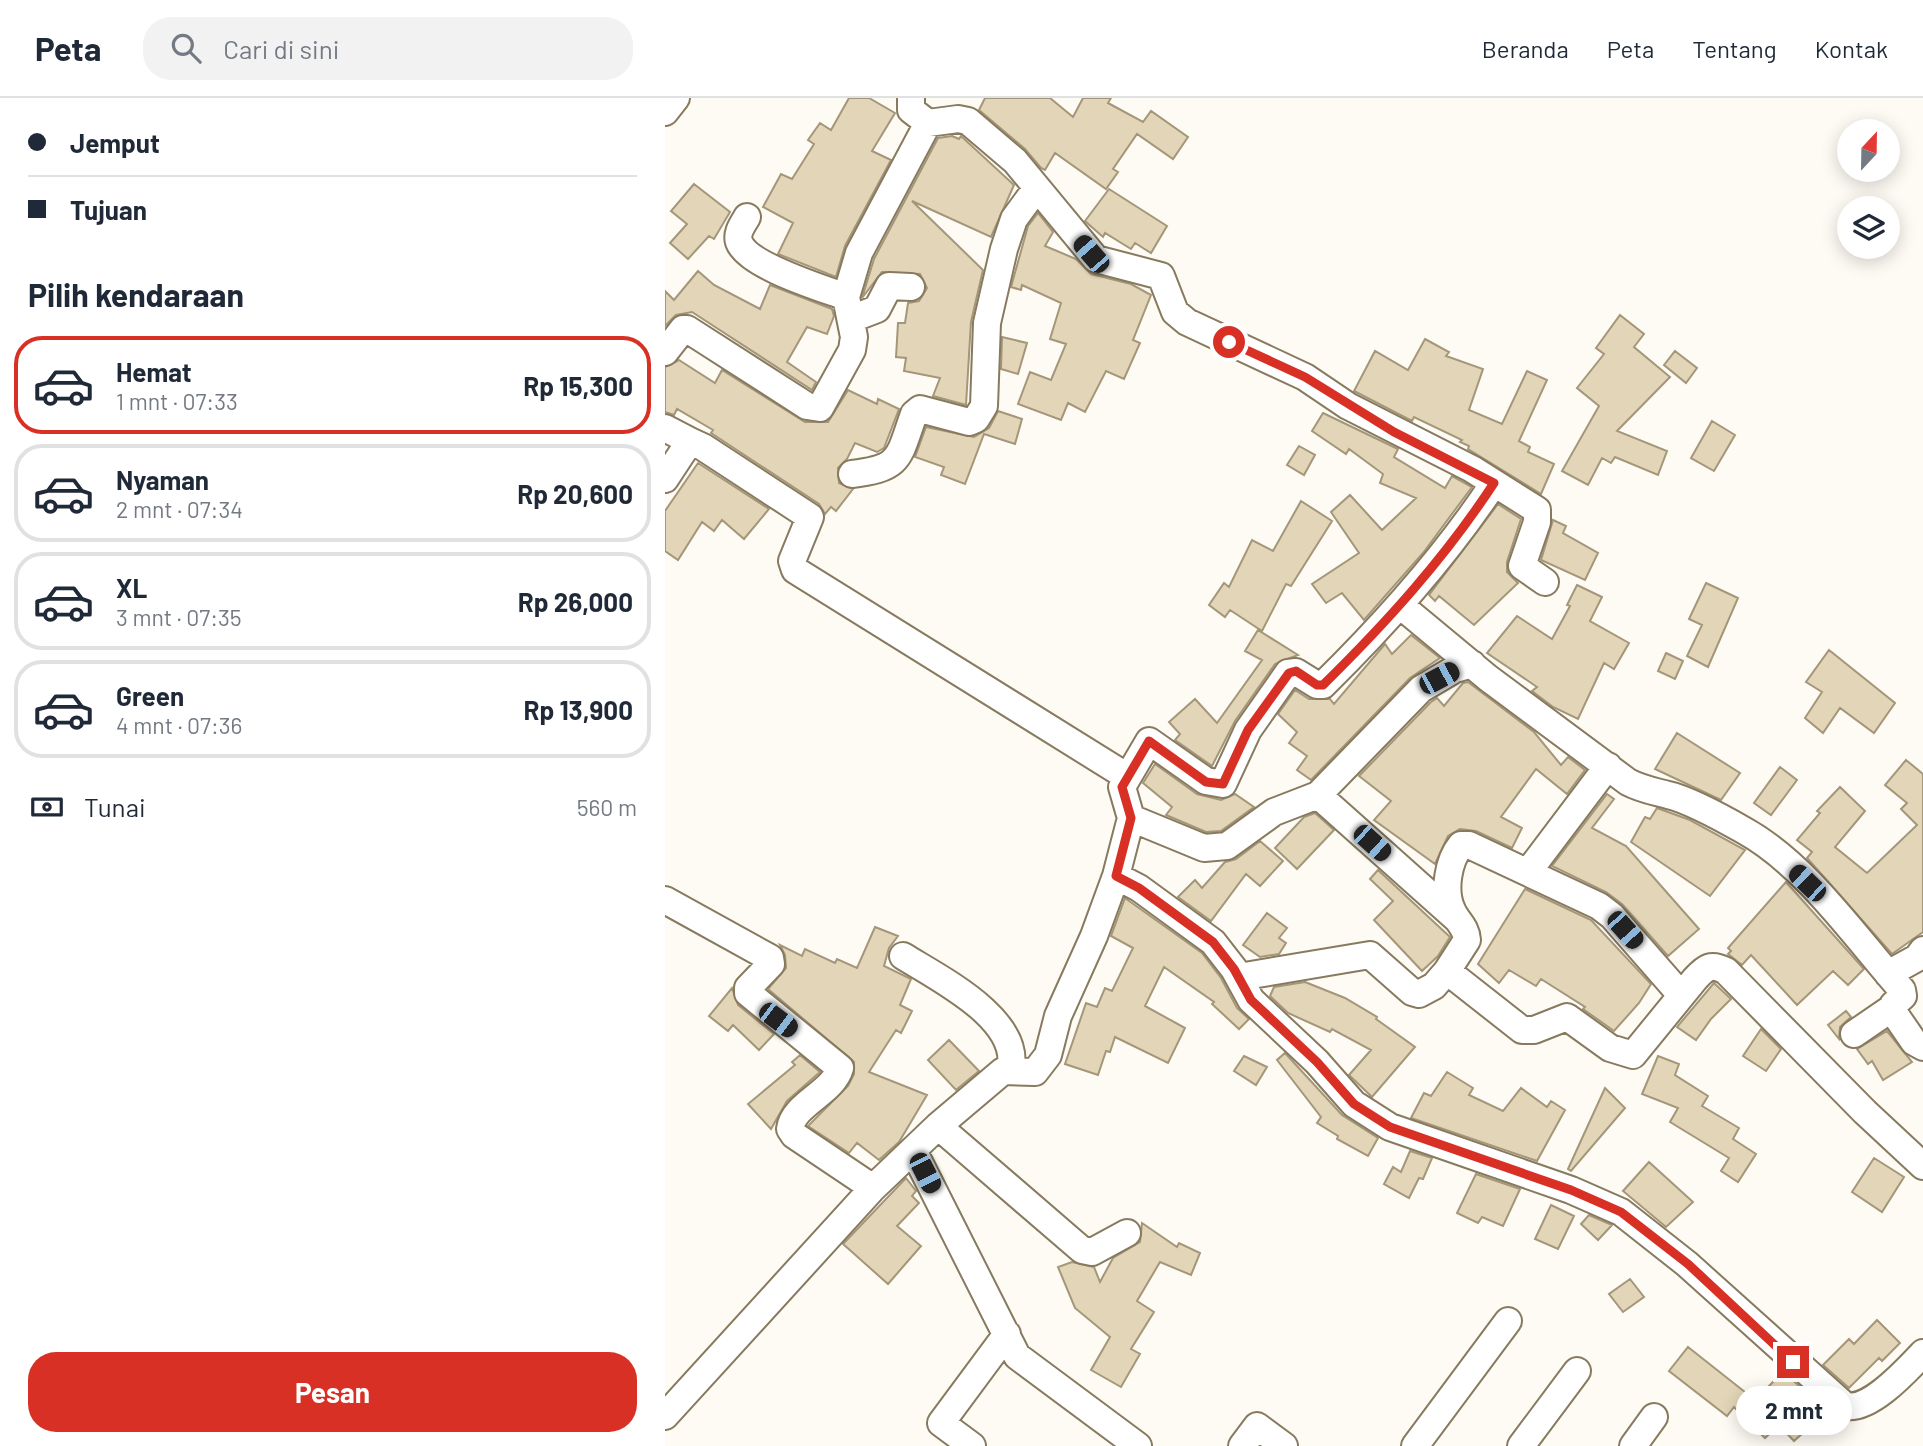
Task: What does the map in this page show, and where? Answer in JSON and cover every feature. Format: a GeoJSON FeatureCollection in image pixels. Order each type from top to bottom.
{"type":"FeatureCollection","features":[{"type":"Feature","properties":{"kind":"street"},"geometry":{"type":"LineString","coordinates":[[665,112],[676,98]]}},
{"type":"Feature","properties":{"kind":"street"},"geometry":{"type":"LineString","coordinates":[[911,98],[911,110],[928,123],[958,119],[968,121],[1015,161],[1096,259],[1161,276],[1175,312],[1187,322],[1305,377],[1394,432],[1494,483],[1538,513],[1522,563],[1524,569],[1545,582]]}},
{"type":"Feature","properties":{"kind":"street"},"geometry":{"type":"LineString","coordinates":[[665,352],[683,330],[687,329],[807,406],[818,409],[852,350],[854,337],[848,308],[863,244],[928,123]]}},
{"type":"Feature","properties":{"kind":"street"},"geometry":{"type":"LineString","coordinates":[[852,474],[884,470],[894,462],[914,414],[921,409],[969,422],[976,419],[984,406],[987,323],[1004,249],[1014,219],[1036,189]]}},
{"type":"Feature","properties":{"kind":"street"},"geometry":{"type":"LineString","coordinates":[[747,217],[738,234],[740,244],[748,253],[848,308],[877,309],[884,292],[890,286],[911,286]]}},
{"type":"Feature","properties":{"kind":"street"},"geometry":{"type":"LineString","coordinates":[[665,428],[809,515],[806,532],[792,561],[795,569],[1126,776]]}},
{"type":"Feature","properties":{"kind":"street"},"geometry":{"type":"LineString","coordinates":[[665,478],[690,441]]}},
{"type":"Feature","properties":{"kind":"street"},"geometry":{"type":"LineString","coordinates":[[665,1416],[873,1188],[938,1126],[999,1074],[1010,1071],[1035,1072],[1044,1063],[1058,1016],[1094,936],[1116,876],[1131,818],[1122,797],[1122,787],[1126,776],[1149,741],[1206,782],[1223,784],[1248,730],[1289,673],[1296,671],[1317,685],[1323,685],[1400,605],[1465,527],[1494,483]]}},
{"type":"Feature","properties":{"kind":"street"},"geometry":{"type":"LineString","coordinates":[[1400,605],[1472,664],[1639,788],[1677,798],[1746,831],[1777,854],[1822,897],[1903,993],[1892,1008],[1854,1034]]}},
{"type":"Feature","properties":{"kind":"street"},"geometry":{"type":"LineString","coordinates":[[1131,818],[1204,848],[1218,849],[1274,812],[1318,794],[1421,688],[1455,668],[1472,664]]}},
{"type":"Feature","properties":{"kind":"street"},"geometry":{"type":"LineString","coordinates":[[1528,872],[1608,766]]}},
{"type":"Feature","properties":{"kind":"street"},"geometry":{"type":"LineString","coordinates":[[1239,977],[1370,955],[1412,992],[1419,994],[1434,986],[1467,940],[1465,928],[1457,919],[1318,794]]}},
{"type":"Feature","properties":{"kind":"street"},"geometry":{"type":"LineString","coordinates":[[1457,919],[1451,910],[1448,888],[1452,858],[1461,845],[1469,845],[1599,906],[1612,916],[1681,995]]}},
{"type":"Feature","properties":{"kind":"street"},"geometry":{"type":"LineString","coordinates":[[1116,876],[1139,888],[1213,942],[1239,977],[1251,1000],[1317,1062],[1354,1104],[1390,1127],[1571,1190],[1621,1212],[1688,1264],[1796,1365],[1844,1405],[1851,1408],[1863,1405],[1902,1374],[1923,1353]]}},
{"type":"Feature","properties":{"kind":"street"},"geometry":{"type":"LineString","coordinates":[[665,900],[770,958],[771,964],[748,988],[748,993],[840,1068],[825,1089],[795,1118],[790,1129],[794,1135],[873,1188]]}},
{"type":"Feature","properties":{"kind":"street"},"geometry":{"type":"LineString","coordinates":[[1888,974],[1917,958],[1923,950]]}},
{"type":"Feature","properties":{"kind":"street"},"geometry":{"type":"LineString","coordinates":[[903,956],[980,1006],[1000,1027],[1011,1055],[1010,1071]]}},
{"type":"Feature","properties":{"kind":"street"},"geometry":{"type":"LineString","coordinates":[[1447,971],[1522,1030],[1534,1030],[1567,1017],[1610,1048],[1627,1056],[1637,1052],[1681,995],[1710,965],[1726,971],[1865,1112],[1923,1166]]}},
{"type":"Feature","properties":{"kind":"street"},"geometry":{"type":"LineString","coordinates":[[1892,1008],[1915,1042],[1923,1047]]}},
{"type":"Feature","properties":{"kind":"street"},"geometry":{"type":"LineString","coordinates":[[938,1126],[1084,1252],[1095,1251],[1127,1233]]}},
{"type":"Feature","properties":{"kind":"street"},"geometry":{"type":"LineString","coordinates":[[913,1150],[1017,1356],[1138,1446]]}},
{"type":"Feature","properties":{"kind":"street"},"geometry":{"type":"LineString","coordinates":[[1415,1446],[1508,1321]]}},
{"type":"Feature","properties":{"kind":"street"},"geometry":{"type":"LineString","coordinates":[[972,1446],[940,1423],[1007,1334]]}},
{"type":"Feature","properties":{"kind":"street"},"geometry":{"type":"LineString","coordinates":[[1521,1446],[1577,1371]]}},
{"type":"Feature","properties":{"kind":"street"},"geometry":{"type":"LineString","coordinates":[[1633,1446],[1654,1417]]}},
{"type":"Feature","properties":{"kind":"street"},"geometry":{"type":"LineString","coordinates":[[1242,1446],[1257,1426],[1284,1446]]}},
{"type":"Feature","properties":{"kind":"building"},"geometry":{"type":"Polygon","coordinates":[[[849,98],[869,98],[895,113],[872,151],[891,160],[845,246],[836,277],[778,254],[793,223],[763,207],[781,174],[792,179],[814,144],[808,140],[820,123],[831,130],[849,98]]]}},
{"type":"Feature","properties":{"kind":"building"},"geometry":{"type":"Polygon","coordinates":[[[985,98],[1050,98],[1073,117],[1083,98],[1111,98],[1108,103],[1143,122],[1151,111],[1188,137],[1173,159],[1137,134],[1113,169],[1118,172],[1106,189],[1055,153],[1045,170],[1041,168],[1025,149],[979,110],[985,98]]]}},
{"type":"Feature","properties":{"kind":"building"},"geometry":{"type":"Polygon","coordinates":[[[952,136],[959,139],[961,136],[1014,185],[991,237],[912,201],[983,270],[971,322],[966,405],[933,396],[940,378],[904,371],[906,358],[896,357],[898,323],[905,323],[908,303],[919,301],[927,288],[920,274],[882,272],[862,298],[874,259],[938,138],[952,136]]]}},
{"type":"Feature","properties":{"kind":"building"},"geometry":{"type":"Polygon","coordinates":[[[694,184],[730,212],[714,239],[709,236],[688,259],[670,243],[687,224],[671,211],[694,184]]]}},
{"type":"Feature","properties":{"kind":"building"},"geometry":{"type":"Polygon","coordinates":[[[1109,189],[1167,226],[1151,253],[1135,243],[1131,249],[1105,233],[1103,237],[1085,221],[1109,189]]]}},
{"type":"Feature","properties":{"kind":"building"},"geometry":{"type":"Polygon","coordinates":[[[1038,213],[1053,232],[1045,246],[1076,259],[1091,274],[1131,284],[1151,295],[1133,340],[1140,343],[1124,379],[1106,371],[1085,412],[1068,403],[1061,420],[1018,404],[1030,372],[1051,380],[1066,344],[1050,339],[1061,303],[1022,285],[1021,290],[1011,287],[1028,226],[1038,213]]]}},
{"type":"Feature","properties":{"kind":"building"},"geometry":{"type":"Polygon","coordinates":[[[698,271],[714,285],[760,309],[770,285],[832,309],[834,316],[827,334],[807,327],[787,362],[816,382],[812,390],[692,312],[676,315],[665,326],[665,291],[674,300],[698,271]]]}},
{"type":"Feature","properties":{"kind":"building"},"geometry":{"type":"Polygon","coordinates":[[[1620,315],[1644,334],[1634,347],[1670,377],[1617,431],[1667,451],[1658,475],[1615,457],[1611,463],[1602,458],[1588,485],[1562,471],[1599,406],[1577,388],[1604,354],[1596,348],[1620,315]]]}},
{"type":"Feature","properties":{"kind":"building"},"geometry":{"type":"Polygon","coordinates":[[[1002,337],[1027,343],[1018,374],[1001,369],[1002,337]]]}},
{"type":"Feature","properties":{"kind":"building"},"geometry":{"type":"Polygon","coordinates":[[[1425,339],[1449,352],[1446,356],[1483,369],[1469,410],[1502,424],[1527,371],[1547,380],[1519,441],[1530,447],[1528,452],[1554,464],[1541,494],[1468,449],[1469,446],[1460,442],[1462,440],[1414,417],[1412,421],[1354,391],[1375,351],[1408,370],[1425,339]]]}},
{"type":"Feature","properties":{"kind":"building"},"geometry":{"type":"Polygon","coordinates":[[[1675,351],[1697,368],[1686,383],[1664,365],[1675,351]]]}},
{"type":"Feature","properties":{"kind":"building"},"geometry":{"type":"Polygon","coordinates":[[[679,360],[715,383],[722,370],[805,422],[828,422],[848,390],[877,404],[878,399],[899,409],[884,448],[877,452],[855,443],[847,459],[838,468],[839,483],[853,489],[836,511],[831,507],[825,514],[819,504],[711,433],[713,430],[677,409],[674,415],[665,412],[665,367],[679,360]]]}},
{"type":"Feature","properties":{"kind":"building"},"geometry":{"type":"Polygon","coordinates":[[[998,411],[1022,419],[1015,444],[984,434],[965,484],[941,475],[944,467],[915,457],[926,427],[974,437],[989,428],[998,411]]]}},
{"type":"Feature","properties":{"kind":"building"},"geometry":{"type":"Polygon","coordinates":[[[1323,413],[1398,449],[1394,457],[1445,488],[1452,476],[1472,487],[1423,553],[1364,620],[1342,593],[1326,603],[1312,584],[1359,553],[1331,512],[1350,495],[1382,530],[1416,498],[1380,483],[1383,474],[1349,449],[1346,454],[1312,431],[1323,413]]]}},
{"type":"Feature","properties":{"kind":"building"},"geometry":{"type":"Polygon","coordinates":[[[1712,421],[1735,435],[1714,471],[1691,458],[1712,421]]]}},
{"type":"Feature","properties":{"kind":"building"},"geometry":{"type":"Polygon","coordinates":[[[1299,446],[1315,455],[1304,475],[1287,465],[1299,446]]]}},
{"type":"Feature","properties":{"kind":"building"},"geometry":{"type":"Polygon","coordinates":[[[698,463],[769,509],[744,539],[722,520],[714,531],[702,522],[678,560],[665,551],[665,511],[698,463]]]}},
{"type":"Feature","properties":{"kind":"building"},"geometry":{"type":"Polygon","coordinates":[[[1301,501],[1332,521],[1291,586],[1286,584],[1262,631],[1230,610],[1225,617],[1209,605],[1224,583],[1229,587],[1252,540],[1273,551],[1301,501]]]}},
{"type":"Feature","properties":{"kind":"building"},"geometry":{"type":"Polygon","coordinates":[[[1498,504],[1521,519],[1507,562],[1507,572],[1518,583],[1474,625],[1439,596],[1435,601],[1429,595],[1498,504]]]}},
{"type":"Feature","properties":{"kind":"building"},"geometry":{"type":"Polygon","coordinates":[[[1553,520],[1566,526],[1563,533],[1598,553],[1585,580],[1541,560],[1553,520]]]}},
{"type":"Feature","properties":{"kind":"building"},"geometry":{"type":"Polygon","coordinates":[[[1706,583],[1738,598],[1708,667],[1687,656],[1702,625],[1689,619],[1706,583]]]}},
{"type":"Feature","properties":{"kind":"building"},"geometry":{"type":"Polygon","coordinates":[[[1577,585],[1602,597],[1590,621],[1629,643],[1614,669],[1604,663],[1578,719],[1553,707],[1532,691],[1537,687],[1487,653],[1517,616],[1552,639],[1570,606],[1567,605],[1577,585]]]}},
{"type":"Feature","properties":{"kind":"building"},"geometry":{"type":"Polygon","coordinates":[[[1258,630],[1298,655],[1275,664],[1235,721],[1212,766],[1175,740],[1180,734],[1169,722],[1195,699],[1217,723],[1262,660],[1245,651],[1258,630]]]}},
{"type":"Feature","properties":{"kind":"building"},"geometry":{"type":"Polygon","coordinates":[[[1411,635],[1440,658],[1410,678],[1311,780],[1297,770],[1307,756],[1289,743],[1297,732],[1278,714],[1295,690],[1309,699],[1330,699],[1334,704],[1385,644],[1392,654],[1411,635]]]}},
{"type":"Feature","properties":{"kind":"building"},"geometry":{"type":"Polygon","coordinates":[[[1829,650],[1895,703],[1874,733],[1840,708],[1823,733],[1805,718],[1822,692],[1806,682],[1829,650]]]}},
{"type":"Feature","properties":{"kind":"building"},"geometry":{"type":"Polygon","coordinates":[[[1666,653],[1683,661],[1675,679],[1658,671],[1666,653]]]}},
{"type":"Feature","properties":{"kind":"building"},"geometry":{"type":"Polygon","coordinates":[[[1468,682],[1534,732],[1561,765],[1568,757],[1585,770],[1567,794],[1536,769],[1501,817],[1522,828],[1512,848],[1476,831],[1460,829],[1448,836],[1435,864],[1374,820],[1391,801],[1359,776],[1431,702],[1437,698],[1444,706],[1463,683],[1468,682]]]}},
{"type":"Feature","properties":{"kind":"building"},"geometry":{"type":"Polygon","coordinates":[[[1677,733],[1740,773],[1721,800],[1655,769],[1677,733]]]}},
{"type":"Feature","properties":{"kind":"building"},"geometry":{"type":"Polygon","coordinates":[[[1906,760],[1923,774],[1923,932],[1892,954],[1807,858],[1812,852],[1797,840],[1820,813],[1817,811],[1840,787],[1865,811],[1835,847],[1867,873],[1917,825],[1901,809],[1907,803],[1885,785],[1906,760]]]}},
{"type":"Feature","properties":{"kind":"building"},"geometry":{"type":"Polygon","coordinates":[[[1155,764],[1197,794],[1221,800],[1235,794],[1254,807],[1221,831],[1206,832],[1166,815],[1172,807],[1143,783],[1155,764]]]}},
{"type":"Feature","properties":{"kind":"building"},"geometry":{"type":"Polygon","coordinates":[[[1780,767],[1797,780],[1771,815],[1754,803],[1780,767]]]}},
{"type":"Feature","properties":{"kind":"building"},"geometry":{"type":"Polygon","coordinates":[[[1607,794],[1614,799],[1592,828],[1626,846],[1699,929],[1668,956],[1622,904],[1606,892],[1552,866],[1607,794]]]}},
{"type":"Feature","properties":{"kind":"building"},"geometry":{"type":"Polygon","coordinates":[[[1657,808],[1690,820],[1745,850],[1710,896],[1631,842],[1645,817],[1650,819],[1657,808]]]}},
{"type":"Feature","properties":{"kind":"building"},"geometry":{"type":"Polygon","coordinates":[[[1315,813],[1334,830],[1297,869],[1275,848],[1304,817],[1315,813]]]}},
{"type":"Feature","properties":{"kind":"building"},"geometry":{"type":"Polygon","coordinates":[[[1260,841],[1283,861],[1260,886],[1246,874],[1211,921],[1178,897],[1195,880],[1202,888],[1225,862],[1236,859],[1260,841]]]}},
{"type":"Feature","properties":{"kind":"building"},"geometry":{"type":"Polygon","coordinates":[[[1378,870],[1450,937],[1438,956],[1422,971],[1374,920],[1393,901],[1370,879],[1378,870]]]}},
{"type":"Feature","properties":{"kind":"building"},"geometry":{"type":"Polygon","coordinates":[[[1786,882],[1864,969],[1848,985],[1833,971],[1797,1005],[1751,955],[1742,965],[1728,954],[1731,951],[1728,948],[1786,882]]]}},
{"type":"Feature","properties":{"kind":"building"},"geometry":{"type":"Polygon","coordinates":[[[1525,889],[1591,920],[1651,984],[1639,1003],[1614,1031],[1583,1009],[1585,1007],[1541,979],[1536,986],[1509,970],[1499,983],[1478,964],[1525,889]]]}},
{"type":"Feature","properties":{"kind":"building"},"geometry":{"type":"Polygon","coordinates":[[[1125,898],[1202,953],[1221,978],[1237,1008],[1249,1019],[1239,1029],[1212,1004],[1214,1002],[1164,967],[1145,1006],[1185,1028],[1168,1063],[1115,1037],[1110,1052],[1106,1051],[1098,1075],[1065,1064],[1086,1003],[1097,1007],[1105,988],[1112,991],[1133,948],[1111,936],[1125,898]]]}},
{"type":"Feature","properties":{"kind":"building"},"geometry":{"type":"Polygon","coordinates":[[[1267,913],[1287,928],[1279,938],[1286,943],[1279,954],[1260,957],[1243,945],[1267,913]]]}},
{"type":"Feature","properties":{"kind":"building"},"geometry":{"type":"Polygon","coordinates":[[[875,927],[898,936],[889,948],[884,966],[911,979],[900,1005],[912,1011],[901,1033],[896,1030],[869,1072],[927,1095],[899,1142],[879,1160],[857,1143],[849,1153],[808,1126],[848,1086],[854,1074],[854,1062],[768,989],[786,968],[785,955],[780,945],[802,956],[805,949],[835,963],[837,959],[857,968],[875,927]]]}},
{"type":"Feature","properties":{"kind":"building"},"geometry":{"type":"Polygon","coordinates":[[[1305,982],[1345,998],[1377,1017],[1376,1019],[1415,1047],[1372,1097],[1349,1075],[1371,1050],[1332,1029],[1330,1032],[1288,1013],[1270,996],[1274,987],[1305,982]]]}},
{"type":"Feature","properties":{"kind":"building"},"geometry":{"type":"Polygon","coordinates":[[[1714,983],[1731,999],[1711,1019],[1696,1040],[1677,1027],[1714,983]]]}},
{"type":"Feature","properties":{"kind":"building"},"geometry":{"type":"Polygon","coordinates":[[[732,988],[738,1005],[774,1034],[759,1050],[733,1025],[728,1031],[709,1016],[732,988]]]}},
{"type":"Feature","properties":{"kind":"building"},"geometry":{"type":"Polygon","coordinates":[[[1846,1011],[1851,1017],[1840,1027],[1839,1039],[1828,1025],[1846,1011]]]}},
{"type":"Feature","properties":{"kind":"building"},"geometry":{"type":"Polygon","coordinates":[[[1761,1029],[1781,1049],[1766,1071],[1743,1056],[1761,1029]]]}},
{"type":"Feature","properties":{"kind":"building"},"geometry":{"type":"Polygon","coordinates":[[[1887,1031],[1912,1062],[1883,1080],[1872,1061],[1868,1064],[1857,1049],[1887,1031]]]}},
{"type":"Feature","properties":{"kind":"building"},"geometry":{"type":"Polygon","coordinates":[[[949,1040],[979,1071],[956,1090],[928,1060],[949,1040]]]}},
{"type":"Feature","properties":{"kind":"building"},"geometry":{"type":"Polygon","coordinates":[[[1285,1053],[1342,1115],[1378,1138],[1368,1156],[1337,1139],[1338,1136],[1317,1123],[1321,1117],[1277,1060],[1285,1053]]]}},
{"type":"Feature","properties":{"kind":"building"},"geometry":{"type":"Polygon","coordinates":[[[800,1055],[820,1072],[787,1101],[771,1129],[748,1104],[795,1065],[792,1062],[800,1055]]]}},
{"type":"Feature","properties":{"kind":"building"},"geometry":{"type":"Polygon","coordinates":[[[1244,1056],[1267,1067],[1256,1085],[1234,1071],[1244,1056]]]}},
{"type":"Feature","properties":{"kind":"building"},"geometry":{"type":"Polygon","coordinates":[[[1658,1056],[1679,1064],[1675,1075],[1708,1096],[1702,1106],[1739,1128],[1733,1139],[1756,1154],[1738,1182],[1721,1171],[1729,1158],[1670,1122],[1678,1108],[1642,1094],[1658,1056]]]}},
{"type":"Feature","properties":{"kind":"building"},"geometry":{"type":"Polygon","coordinates":[[[1447,1072],[1473,1088],[1469,1095],[1503,1111],[1521,1088],[1547,1107],[1551,1101],[1565,1110],[1537,1161],[1411,1118],[1424,1093],[1431,1096],[1447,1072]]]}},
{"type":"Feature","properties":{"kind":"building"},"geometry":{"type":"Polygon","coordinates":[[[1605,1088],[1625,1108],[1571,1171],[1568,1169],[1605,1088]]]}},
{"type":"Feature","properties":{"kind":"building"},"geometry":{"type":"Polygon","coordinates":[[[1410,1151],[1432,1158],[1423,1179],[1419,1178],[1409,1198],[1384,1184],[1393,1167],[1401,1172],[1410,1151]]]}},
{"type":"Feature","properties":{"kind":"building"},"geometry":{"type":"Polygon","coordinates":[[[1874,1158],[1904,1177],[1882,1212],[1852,1192],[1874,1158]]]}},
{"type":"Feature","properties":{"kind":"building"},"geometry":{"type":"Polygon","coordinates":[[[1649,1162],[1693,1202],[1666,1227],[1623,1191],[1649,1162]]]}},
{"type":"Feature","properties":{"kind":"building"},"geometry":{"type":"Polygon","coordinates":[[[1476,1174],[1520,1189],[1503,1226],[1482,1217],[1478,1223],[1457,1213],[1476,1174]]]}},
{"type":"Feature","properties":{"kind":"building"},"geometry":{"type":"Polygon","coordinates":[[[906,1178],[916,1191],[912,1196],[919,1203],[897,1226],[921,1246],[888,1284],[843,1244],[906,1178]]]}},
{"type":"Feature","properties":{"kind":"building"},"geometry":{"type":"Polygon","coordinates":[[[1551,1205],[1574,1216],[1558,1249],[1535,1239],[1551,1205]]]}},
{"type":"Feature","properties":{"kind":"building"},"geometry":{"type":"Polygon","coordinates":[[[1589,1215],[1612,1225],[1598,1240],[1581,1224],[1589,1215]]]}},
{"type":"Feature","properties":{"kind":"building"},"geometry":{"type":"Polygon","coordinates":[[[1142,1223],[1177,1247],[1179,1243],[1200,1253],[1191,1275],[1160,1262],[1137,1301],[1154,1312],[1131,1349],[1140,1354],[1121,1387],[1091,1370],[1110,1337],[1075,1308],[1058,1267],[1072,1262],[1094,1267],[1100,1282],[1113,1258],[1140,1242],[1142,1223]]]}},
{"type":"Feature","properties":{"kind":"building"},"geometry":{"type":"Polygon","coordinates":[[[1630,1279],[1644,1297],[1623,1312],[1609,1294],[1630,1279]]]}},
{"type":"Feature","properties":{"kind":"building"},"geometry":{"type":"Polygon","coordinates":[[[1877,1320],[1900,1343],[1882,1361],[1879,1358],[1849,1388],[1823,1365],[1849,1339],[1854,1344],[1877,1320]]]}},
{"type":"Feature","properties":{"kind":"building"},"geometry":{"type":"Polygon","coordinates":[[[1688,1347],[1755,1400],[1783,1372],[1805,1391],[1794,1402],[1814,1423],[1794,1441],[1779,1425],[1765,1438],[1734,1407],[1727,1416],[1669,1371],[1688,1347]]]}},
{"type":"Feature","properties":{"kind":"route"},"geometry":{"type":"LineString","coordinates":[[1229,342],[1305,377],[1394,432],[1494,483],[1465,527],[1378,631],[1323,685],[1317,685],[1296,671],[1289,673],[1248,730],[1223,784],[1206,782],[1167,751],[1149,741],[1126,776],[1122,787],[1122,797],[1131,818],[1116,876],[1139,888],[1213,942],[1234,969],[1251,1000],[1317,1062],[1354,1104],[1390,1127],[1571,1190],[1621,1212],[1688,1264],[1793,1362]]}}]}
